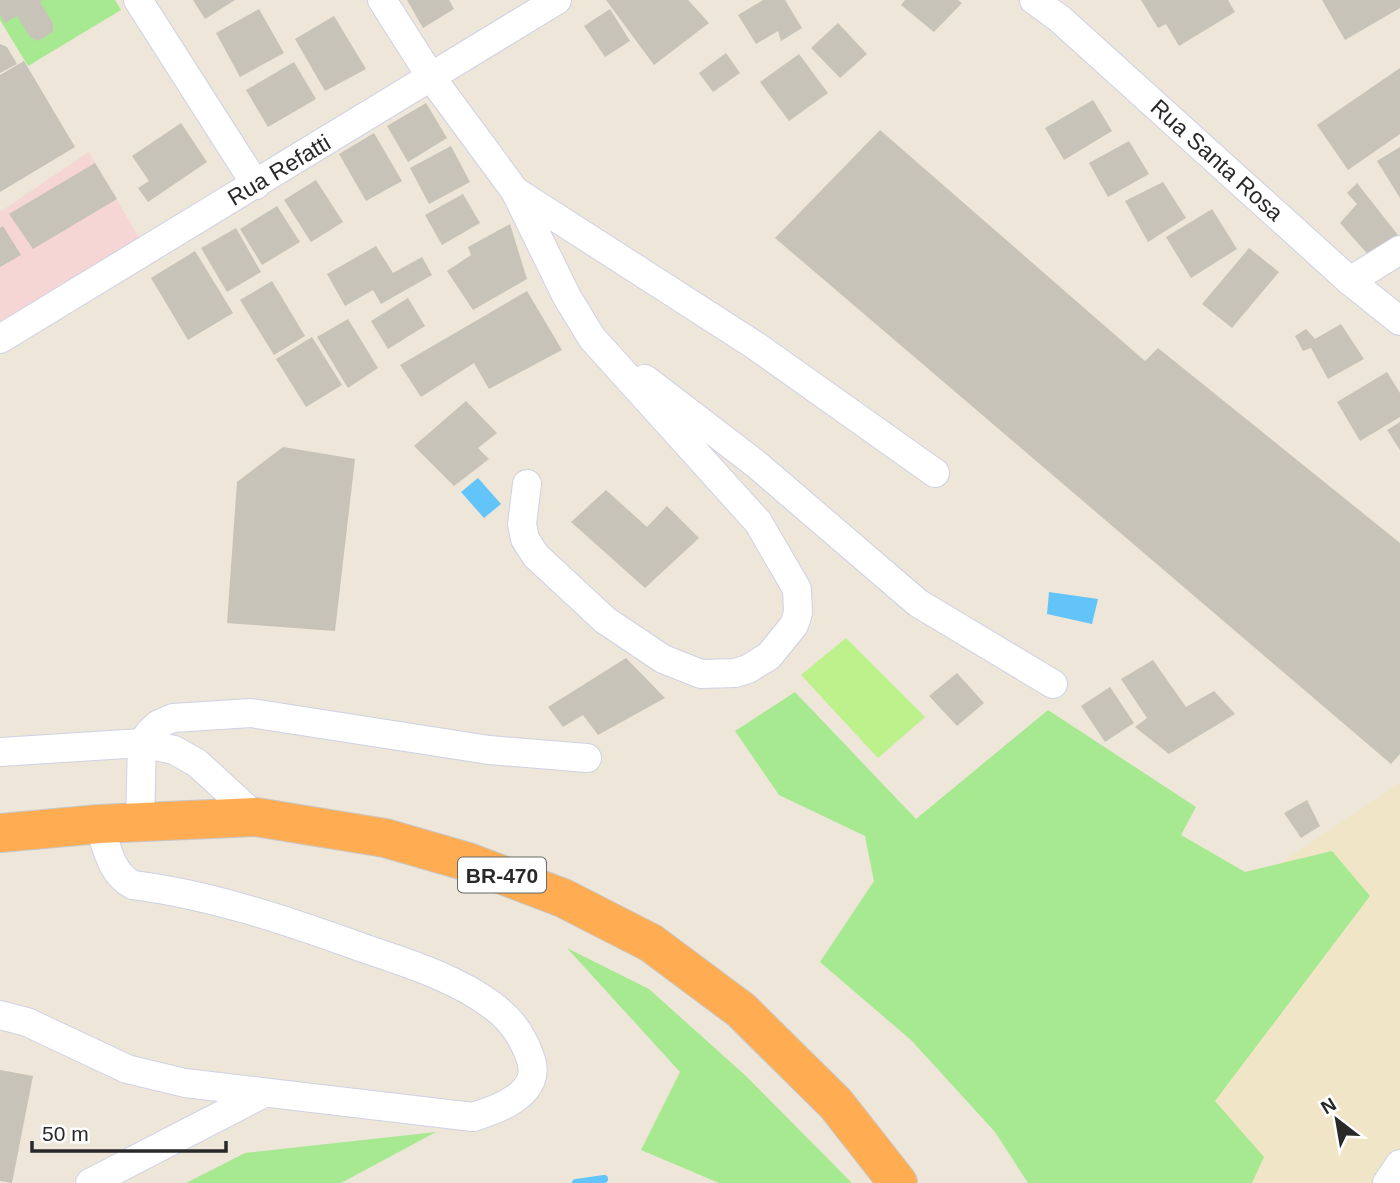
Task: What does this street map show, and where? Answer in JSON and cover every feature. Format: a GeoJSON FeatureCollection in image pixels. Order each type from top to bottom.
{"type":"FeatureCollection","features":[{"type":"Feature","properties":{"kind":"highway","name":"BR-470"},"geometry":{"type":"LineString","coordinates":[[0,832],[99,824],[256,817],[384,838],[468,862],[563,898],[651,943],[741,1010],[836,1104],[898,1183]]}},
{"type":"Feature","properties":{"kind":"street"},"geometry":{"type":"LineString","coordinates":[[138,0],[256,185]]}},
{"type":"Feature","properties":{"kind":"street"},"geometry":{"type":"LineString","coordinates":[[382,0],[431,77],[515,191],[567,298],[592,338],[758,522],[797,589],[798,613],[794,625],[769,656],[748,669],[735,673],[701,674],[663,659],[605,620],[536,556],[525,539],[522,524],[527,484]]}},
{"type":"Feature","properties":{"kind":"street","name":"Rua Refatti"},"geometry":{"type":"LineString","coordinates":[[0,339],[557,0]]}},
{"type":"Feature","properties":{"kind":"street","name":"Rua Santa Rosa"},"geometry":{"type":"LineString","coordinates":[[1034,0],[1060,19],[1350,281],[1400,321]]}},
{"type":"Feature","properties":{"kind":"street"},"geometry":{"type":"LineString","coordinates":[[515,191],[746,339],[935,473]]}},
{"type":"Feature","properties":{"kind":"street"},"geometry":{"type":"LineString","coordinates":[[1350,281],[1400,250]]}},
{"type":"Feature","properties":{"kind":"street"},"geometry":{"type":"LineString","coordinates":[[592,338],[756,464],[918,604],[1053,684]]}},
{"type":"Feature","properties":{"kind":"street"},"geometry":{"type":"LineString","coordinates":[[140,823],[142,743],[149,732],[173,718],[251,713],[489,750],[587,758]]}},
{"type":"Feature","properties":{"kind":"street"},"geometry":{"type":"LineString","coordinates":[[0,752],[142,743],[174,750],[197,763],[256,817]]}},
{"type":"Feature","properties":{"kind":"street"},"geometry":{"type":"LineString","coordinates":[[0,1015],[27,1022],[127,1069],[185,1083],[473,1117],[501,1108],[527,1090],[534,1067],[527,1047],[514,1026],[495,1007],[463,987],[263,912],[133,886],[114,869],[99,824]]}},
{"type":"Feature","properties":{"kind":"street"},"geometry":{"type":"LineString","coordinates":[[90,1183],[264,1093]]}},
{"type":"Feature","properties":{"kind":"street"},"geometry":{"type":"LineString","coordinates":[[1387,1183],[1400,1164]]}},
{"type":"Feature","properties":{"kind":"shaded area"},"geometry":{"type":"Polygon","coordinates":[[[89,152],[144,246],[0,327],[0,212],[89,152]]]}},
{"type":"Feature","properties":{"kind":"shaded area"},"geometry":{"type":"Polygon","coordinates":[[[1400,783],[1400,1183],[1137,1183],[1041,1023],[1400,783]]]}},
{"type":"Feature","properties":{"kind":"green space"},"geometry":{"type":"Polygon","coordinates":[[[0,0],[115,0],[121,10],[28,66],[0,20],[0,0]]]}},
{"type":"Feature","properties":{"kind":"green space"},"geometry":{"type":"Polygon","coordinates":[[[846,638],[925,717],[878,758],[801,675],[846,638]]]}},
{"type":"Feature","properties":{"kind":"green space"},"geometry":{"type":"Polygon","coordinates":[[[795,692],[916,819],[1048,710],[1196,807],[1181,835],[1245,872],[1332,851],[1370,896],[1215,1101],[1264,1157],[1252,1183],[1028,1183],[995,1132],[912,1041],[820,962],[874,881],[865,836],[779,795],[735,731],[795,692]]]}},
{"type":"Feature","properties":{"kind":"green space"},"geometry":{"type":"Polygon","coordinates":[[[567,948],[649,989],[746,1076],[852,1183],[719,1183],[641,1150],[680,1072],[567,948]]]}},
{"type":"Feature","properties":{"kind":"green space"},"geometry":{"type":"Polygon","coordinates":[[[436,1132],[341,1183],[186,1183],[245,1153],[436,1132]]]}},
{"type":"Feature","properties":{"kind":"water"},"geometry":{"type":"Polygon","coordinates":[[[478,478],[501,504],[484,518],[461,492],[478,478]]]}},
{"type":"Feature","properties":{"kind":"water"},"geometry":{"type":"Polygon","coordinates":[[[1049,592],[1098,599],[1092,624],[1047,614],[1049,592]]]}},
{"type":"Feature","properties":{"kind":"building"},"geometry":{"type":"Polygon","coordinates":[[[0,0],[43,0],[40,2],[53,23],[53,32],[38,41],[30,37],[17,16],[5,23],[0,15],[0,0]]]}},
{"type":"Feature","properties":{"kind":"building"},"geometry":{"type":"Polygon","coordinates":[[[193,0],[235,0],[205,19],[193,0]]]}},
{"type":"Feature","properties":{"kind":"building"},"geometry":{"type":"Polygon","coordinates":[[[407,0],[449,0],[454,9],[423,28],[407,0]]]}},
{"type":"Feature","properties":{"kind":"building"},"geometry":{"type":"Polygon","coordinates":[[[606,0],[688,0],[709,23],[654,65],[606,0]]]}},
{"type":"Feature","properties":{"kind":"building"},"geometry":{"type":"Polygon","coordinates":[[[763,0],[785,0],[802,28],[781,41],[778,31],[756,44],[738,15],[763,0]]]}},
{"type":"Feature","properties":{"kind":"building"},"geometry":{"type":"Polygon","coordinates":[[[905,0],[958,0],[962,3],[934,32],[901,5],[905,0]]]}},
{"type":"Feature","properties":{"kind":"building"},"geometry":{"type":"Polygon","coordinates":[[[1141,0],[1228,0],[1235,12],[1179,46],[1166,24],[1158,28],[1141,0]]]}},
{"type":"Feature","properties":{"kind":"building"},"geometry":{"type":"Polygon","coordinates":[[[1322,0],[1400,0],[1400,8],[1345,40],[1322,0]]]}},
{"type":"Feature","properties":{"kind":"building"},"geometry":{"type":"Polygon","coordinates":[[[259,9],[284,53],[240,77],[216,33],[259,9]]]}},
{"type":"Feature","properties":{"kind":"building"},"geometry":{"type":"Polygon","coordinates":[[[610,9],[630,41],[605,57],[584,26],[610,9]]]}},
{"type":"Feature","properties":{"kind":"building"},"geometry":{"type":"Polygon","coordinates":[[[334,16],[366,69],[325,91],[295,39],[334,16]]]}},
{"type":"Feature","properties":{"kind":"building"},"geometry":{"type":"Polygon","coordinates":[[[838,23],[867,54],[840,78],[811,48],[838,23]]]}},
{"type":"Feature","properties":{"kind":"building"},"geometry":{"type":"Polygon","coordinates":[[[0,44],[7,47],[17,64],[0,73],[0,44]]]}},
{"type":"Feature","properties":{"kind":"building"},"geometry":{"type":"Polygon","coordinates":[[[726,53],[740,73],[713,92],[699,73],[726,53]]]}},
{"type":"Feature","properties":{"kind":"building"},"geometry":{"type":"Polygon","coordinates":[[[799,54],[828,93],[789,121],[760,82],[799,54]]]}},
{"type":"Feature","properties":{"kind":"building"},"geometry":{"type":"Polygon","coordinates":[[[24,61],[75,147],[0,192],[0,75],[24,61]]]}},
{"type":"Feature","properties":{"kind":"building"},"geometry":{"type":"Polygon","coordinates":[[[294,62],[316,99],[268,127],[246,90],[294,62]]]}},
{"type":"Feature","properties":{"kind":"building"},"geometry":{"type":"Polygon","coordinates":[[[1400,68],[1400,134],[1348,170],[1317,125],[1400,68]]]}},
{"type":"Feature","properties":{"kind":"building"},"geometry":{"type":"Polygon","coordinates":[[[1093,100],[1112,131],[1064,160],[1045,128],[1093,100]]]}},
{"type":"Feature","properties":{"kind":"building"},"geometry":{"type":"Polygon","coordinates":[[[426,103],[447,138],[408,162],[387,126],[426,103]]]}},
{"type":"Feature","properties":{"kind":"building"},"geometry":{"type":"Polygon","coordinates":[[[181,123],[207,162],[148,202],[138,188],[149,181],[132,156],[181,123]]]}},
{"type":"Feature","properties":{"kind":"building"},"geometry":{"type":"Polygon","coordinates":[[[880,130],[1145,361],[1158,348],[1400,543],[1400,754],[1391,764],[775,238],[880,130]]]}},
{"type":"Feature","properties":{"kind":"building"},"geometry":{"type":"Polygon","coordinates":[[[374,133],[402,181],[366,201],[339,154],[374,133]]]}},
{"type":"Feature","properties":{"kind":"building"},"geometry":{"type":"Polygon","coordinates":[[[1129,141],[1149,174],[1108,197],[1089,163],[1129,141]]]}},
{"type":"Feature","properties":{"kind":"building"},"geometry":{"type":"Polygon","coordinates":[[[451,146],[470,182],[429,204],[410,168],[451,146]]]}},
{"type":"Feature","properties":{"kind":"building"},"geometry":{"type":"Polygon","coordinates":[[[1400,147],[1400,198],[1377,161],[1400,147]]]}},
{"type":"Feature","properties":{"kind":"building"},"geometry":{"type":"Polygon","coordinates":[[[95,163],[117,199],[33,249],[9,214],[95,163]]]}},
{"type":"Feature","properties":{"kind":"building"},"geometry":{"type":"Polygon","coordinates":[[[316,180],[343,222],[311,242],[284,200],[316,180]]]}},
{"type":"Feature","properties":{"kind":"building"},"geometry":{"type":"Polygon","coordinates":[[[1163,182],[1186,218],[1148,242],[1125,201],[1163,182]]]}},
{"type":"Feature","properties":{"kind":"building"},"geometry":{"type":"Polygon","coordinates":[[[1357,183],[1398,235],[1372,259],[1340,223],[1357,204],[1347,193],[1357,183]]]}},
{"type":"Feature","properties":{"kind":"building"},"geometry":{"type":"Polygon","coordinates":[[[463,194],[480,223],[442,245],[425,215],[463,194]]]}},
{"type":"Feature","properties":{"kind":"building"},"geometry":{"type":"Polygon","coordinates":[[[277,206],[300,242],[262,265],[240,229],[277,206]]]}},
{"type":"Feature","properties":{"kind":"building"},"geometry":{"type":"Polygon","coordinates":[[[1212,209],[1237,249],[1191,278],[1166,237],[1212,209]]]}},
{"type":"Feature","properties":{"kind":"building"},"geometry":{"type":"Polygon","coordinates":[[[510,224],[527,279],[473,310],[447,271],[471,255],[468,247],[510,224]]]}},
{"type":"Feature","properties":{"kind":"building"},"geometry":{"type":"Polygon","coordinates":[[[3,226],[21,255],[0,267],[0,228],[3,226]]]}},
{"type":"Feature","properties":{"kind":"building"},"geometry":{"type":"Polygon","coordinates":[[[236,228],[261,272],[227,292],[201,248],[236,228]]]}},
{"type":"Feature","properties":{"kind":"building"},"geometry":{"type":"Polygon","coordinates":[[[376,246],[393,273],[422,257],[432,275],[381,304],[373,290],[345,306],[327,274],[376,246]]]}},
{"type":"Feature","properties":{"kind":"building"},"geometry":{"type":"Polygon","coordinates":[[[1249,248],[1279,272],[1232,328],[1202,304],[1249,248]]]}},
{"type":"Feature","properties":{"kind":"building"},"geometry":{"type":"Polygon","coordinates":[[[195,251],[233,313],[188,340],[151,278],[195,251]]]}},
{"type":"Feature","properties":{"kind":"building"},"geometry":{"type":"Polygon","coordinates":[[[272,281],[305,336],[274,355],[240,300],[272,281]]]}},
{"type":"Feature","properties":{"kind":"building"},"geometry":{"type":"Polygon","coordinates":[[[527,291],[562,350],[489,389],[474,363],[421,397],[400,365],[527,291]]]}},
{"type":"Feature","properties":{"kind":"building"},"geometry":{"type":"Polygon","coordinates":[[[408,298],[425,326],[388,349],[371,321],[408,298]]]}},
{"type":"Feature","properties":{"kind":"building"},"geometry":{"type":"Polygon","coordinates":[[[348,319],[378,368],[348,388],[317,337],[348,319]]]}},
{"type":"Feature","properties":{"kind":"building"},"geometry":{"type":"Polygon","coordinates":[[[1341,324],[1364,359],[1328,379],[1311,348],[1303,351],[1295,336],[1306,329],[1315,339],[1341,324]]]}},
{"type":"Feature","properties":{"kind":"building"},"geometry":{"type":"Polygon","coordinates":[[[312,337],[342,385],[306,407],[276,359],[312,337]]]}},
{"type":"Feature","properties":{"kind":"building"},"geometry":{"type":"Polygon","coordinates":[[[1387,372],[1400,393],[1400,417],[1360,441],[1337,402],[1387,372]]]}},
{"type":"Feature","properties":{"kind":"building"},"geometry":{"type":"Polygon","coordinates":[[[466,401],[497,433],[478,448],[489,459],[454,486],[414,446],[466,401]]]}},
{"type":"Feature","properties":{"kind":"building"},"geometry":{"type":"Polygon","coordinates":[[[1400,422],[1400,450],[1387,430],[1400,422]]]}},
{"type":"Feature","properties":{"kind":"building"},"geometry":{"type":"Polygon","coordinates":[[[283,447],[355,459],[335,631],[227,623],[237,482],[283,447]]]}},
{"type":"Feature","properties":{"kind":"building"},"geometry":{"type":"Polygon","coordinates":[[[606,490],[647,527],[667,506],[699,538],[645,588],[571,522],[606,490]]]}},
{"type":"Feature","properties":{"kind":"building"},"geometry":{"type":"Polygon","coordinates":[[[626,658],[665,698],[598,735],[583,715],[563,727],[548,707],[626,658]]]}},
{"type":"Feature","properties":{"kind":"building"},"geometry":{"type":"Polygon","coordinates":[[[1153,660],[1186,707],[1214,691],[1235,714],[1169,754],[1135,727],[1147,718],[1121,679],[1153,660]]]}},
{"type":"Feature","properties":{"kind":"building"},"geometry":{"type":"Polygon","coordinates":[[[957,673],[984,703],[957,726],[929,696],[957,673]]]}},
{"type":"Feature","properties":{"kind":"building"},"geometry":{"type":"Polygon","coordinates":[[[1110,687],[1134,723],[1105,742],[1081,706],[1110,687]]]}},
{"type":"Feature","properties":{"kind":"building"},"geometry":{"type":"Polygon","coordinates":[[[1307,800],[1320,826],[1301,838],[1284,813],[1307,800]]]}},
{"type":"Feature","properties":{"kind":"building"},"geometry":{"type":"Polygon","coordinates":[[[0,1070],[33,1076],[12,1183],[0,1181],[0,1070]]]}},
{"type":"Feature","properties":{"kind":"waterway"},"geometry":{"type":"LineString","coordinates":[[576,1183],[604,1179]]}}]}
